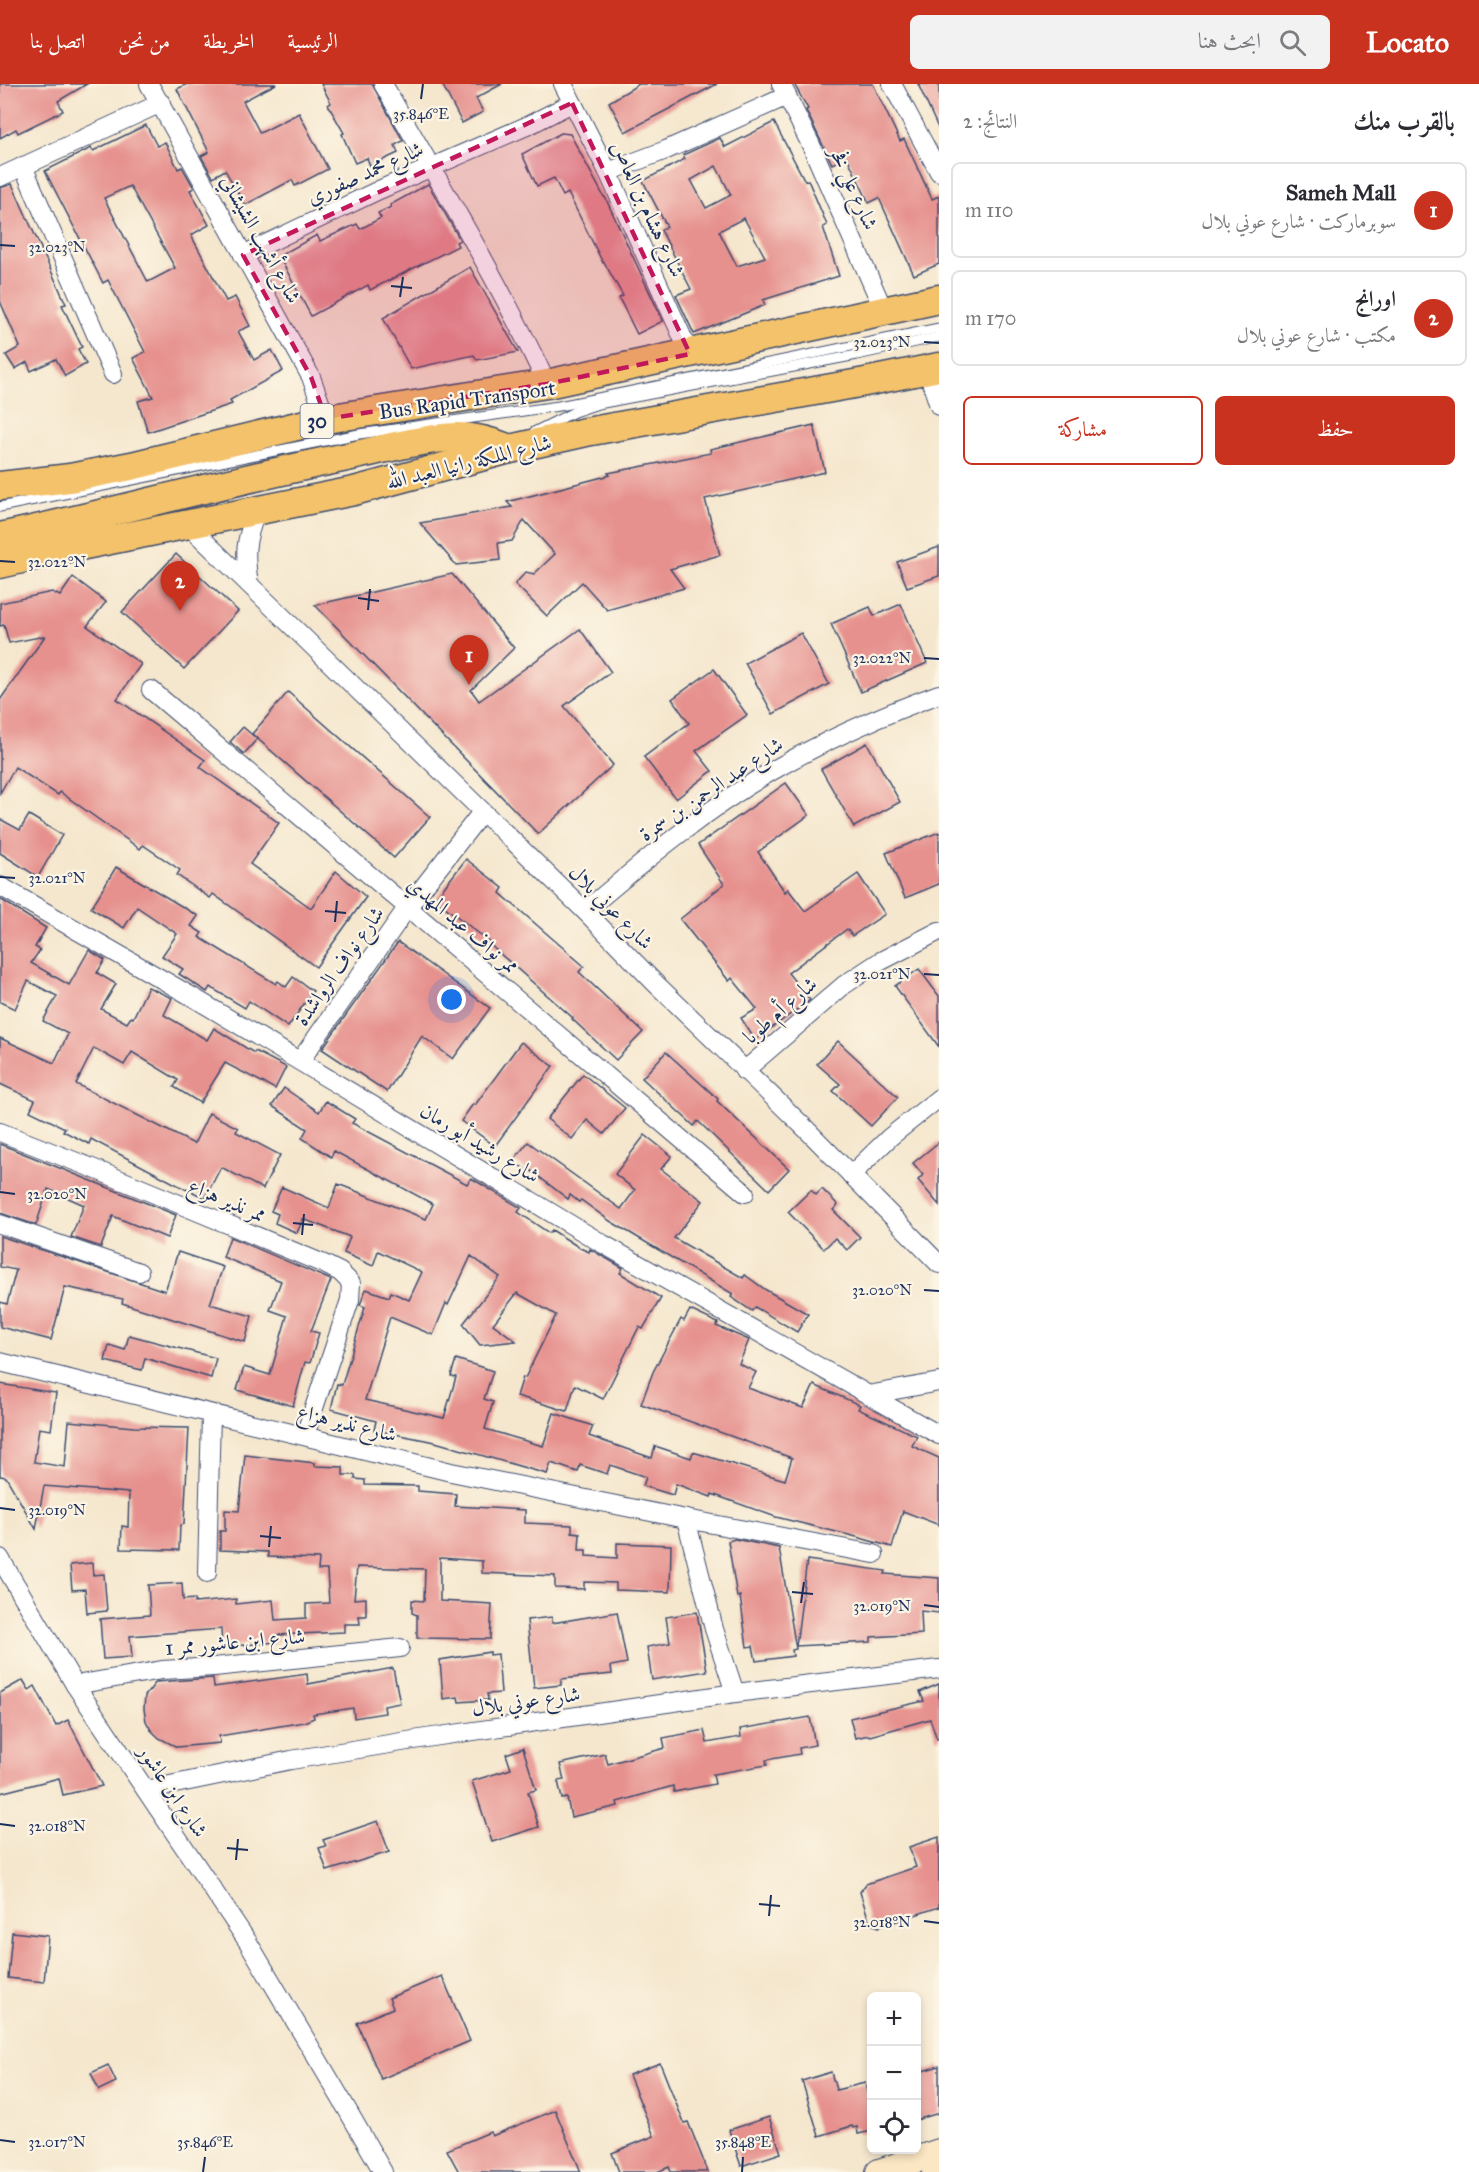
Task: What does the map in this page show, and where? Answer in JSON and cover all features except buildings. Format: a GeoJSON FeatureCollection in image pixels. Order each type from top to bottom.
{"type":"FeatureCollection","features":[{"type":"Feature","properties":{"kind":"main road","name":"30"},"geometry":{"type":"LineString","coordinates":[[0,486],[70,478],[121,468],[326,419],[547,384],[939,299]]}},
{"type":"Feature","properties":{"kind":"main road","name":"شارع الملكة رانيا العبد الله"},"geometry":{"type":"LineString","coordinates":[[0,564],[354,491],[510,449],[586,432],[933,368]]}},
{"type":"Feature","properties":{"kind":"main road"},"geometry":{"type":"LineString","coordinates":[[0,537],[301,466],[455,437],[493,442],[510,449]]}},
{"type":"Feature","properties":{"kind":"street","name":"شارع أشهب الشيشاني"},"geometry":{"type":"LineString","coordinates":[[149,84],[311,377],[326,419]]}},
{"type":"Feature","properties":{"kind":"street"},"geometry":{"type":"LineString","coordinates":[[383,84],[518,324],[547,384]]}},
{"type":"Feature","properties":{"kind":"street","name":"شارع هشام بن العاص"},"geometry":{"type":"LineString","coordinates":[[563,84],[608,172],[690,354]]}},
{"type":"Feature","properties":{"kind":"street"},"geometry":{"type":"LineString","coordinates":[[892,84],[939,172]]}},
{"type":"Feature","properties":{"kind":"street"},"geometry":{"type":"LineString","coordinates":[[608,172],[666,150],[784,90]]}},
{"type":"Feature","properties":{"kind":"street","name":"شارع علي فخر"},"geometry":{"type":"LineString","coordinates":[[784,90],[885,311]]}},
{"type":"Feature","properties":{"kind":"street"},"geometry":{"type":"LineString","coordinates":[[0,177],[161,103]]}},
{"type":"Feature","properties":{"kind":"street","name":"شارع محمد صفوري"},"geometry":{"type":"LineString","coordinates":[[243,255],[379,190],[529,125],[572,103]]}},
{"type":"Feature","properties":{"kind":"street"},"geometry":{"type":"LineString","coordinates":[[24,166],[113,374]]}},
{"type":"Feature","properties":{"kind":"street"},"geometry":{"type":"LineString","coordinates":[[933,368],[939,406]]}},
{"type":"Feature","properties":{"kind":"street"},"geometry":{"type":"LineString","coordinates":[[249,584],[245,552],[248,534],[257,510]]}},
{"type":"Feature","properties":{"kind":"street","name":"شارع عوني بلال"},"geometry":{"type":"LineString","coordinates":[[187,524],[585,911],[939,1264]]}},
{"type":"Feature","properties":{"kind":"street","name":"ممر نواف عبد المهدي"},"geometry":{"type":"LineString","coordinates":[[151,690],[746,1193]]}},
{"type":"Feature","properties":{"kind":"street","name":"شارع عبد الرحمن بن سمرة"},"geometry":{"type":"LineString","coordinates":[[585,911],[677,835],[772,771],[862,725],[939,694]]}},
{"type":"Feature","properties":{"kind":"street","name":"شارع نواف الرواشدة"},"geometry":{"type":"LineString","coordinates":[[300,1061],[407,908],[482,812]]}},
{"type":"Feature","properties":{"kind":"street","name":"شارع رشيد أبو رمان"},"geometry":{"type":"LineString","coordinates":[[0,886],[196,999],[603,1244],[939,1435]]}},
{"type":"Feature","properties":{"kind":"street","name":"شارع أم طوبا"},"geometry":{"type":"LineString","coordinates":[[744,1071],[844,985],[879,962],[939,931]]}},
{"type":"Feature","properties":{"kind":"street"},"geometry":{"type":"LineString","coordinates":[[851,1175],[890,1137],[939,1098]]}},
{"type":"Feature","properties":{"kind":"street","name":"ممر نذير هزاع"},"geometry":{"type":"LineString","coordinates":[[0,1132],[324,1264],[347,1278],[351,1283],[350,1300],[305,1435]]}},
{"type":"Feature","properties":{"kind":"street"},"geometry":{"type":"LineString","coordinates":[[0,1224],[139,1272]]}},
{"type":"Feature","properties":{"kind":"street","name":"شارع نذير هزاع"},"geometry":{"type":"LineString","coordinates":[[0,1362],[451,1472],[874,1554]]}},
{"type":"Feature","properties":{"kind":"street"},"geometry":{"type":"LineString","coordinates":[[868,1395],[939,1382]]}},
{"type":"Feature","properties":{"kind":"street"},"geometry":{"type":"LineString","coordinates":[[207,1573],[211,1414]]}},
{"type":"Feature","properties":{"kind":"street"},"geometry":{"type":"LineString","coordinates":[[686,1519],[714,1629],[735,1693]]}},
{"type":"Feature","properties":{"kind":"street","name":"شارع ابن عاشور"},"geometry":{"type":"LineString","coordinates":[[2,1566],[75,1685],[248,1942],[383,2172]]}},
{"type":"Feature","properties":{"kind":"street","name":"شارع ابن عاشور ممر 1"},"geometry":{"type":"LineString","coordinates":[[75,1685],[162,1670],[400,1648]]}},
{"type":"Feature","properties":{"kind":"street","name":"شارع عوني بلال"},"geometry":{"type":"LineString","coordinates":[[914,1671],[939,1660]]}},
{"type":"Feature","properties":{"kind":"street","name":"شارع عوني بلال"},"geometry":{"type":"LineString","coordinates":[[146,1790],[303,1758],[735,1693],[939,1669]]}},
{"type":"Feature","properties":{"kind":"street"},"geometry":{"type":"LineString","coordinates":[[879,2172],[939,2152]]}},
{"type":"Feature","properties":{"kind":"lane","name":"Bus Rapid Transport"},"geometry":{"type":"LineString","coordinates":[[0,507],[358,434],[559,406],[939,328]]}},
{"type":"Feature","properties":{"kind":"lane","name":"Bus Rapid Transport"},"geometry":{"type":"LineString","coordinates":[[510,449],[551,422],[598,404],[857,355],[939,337]]}},
{"type":"Feature","properties":{"kind":"highlighted area"},"geometry":{"type":"Polygon","coordinates":[[[572,103],[690,354],[547,384],[326,419],[311,377],[243,255],[572,103]]]}},
{"type":"Feature","properties":{"kind":"place","name":"اورانج"},"geometry":{"type":"Point","coordinates":[180,611]}},
{"type":"Feature","properties":{"kind":"place","name":"Sameh Mall"},"geometry":{"type":"Point","coordinates":[469,685]}}]}
